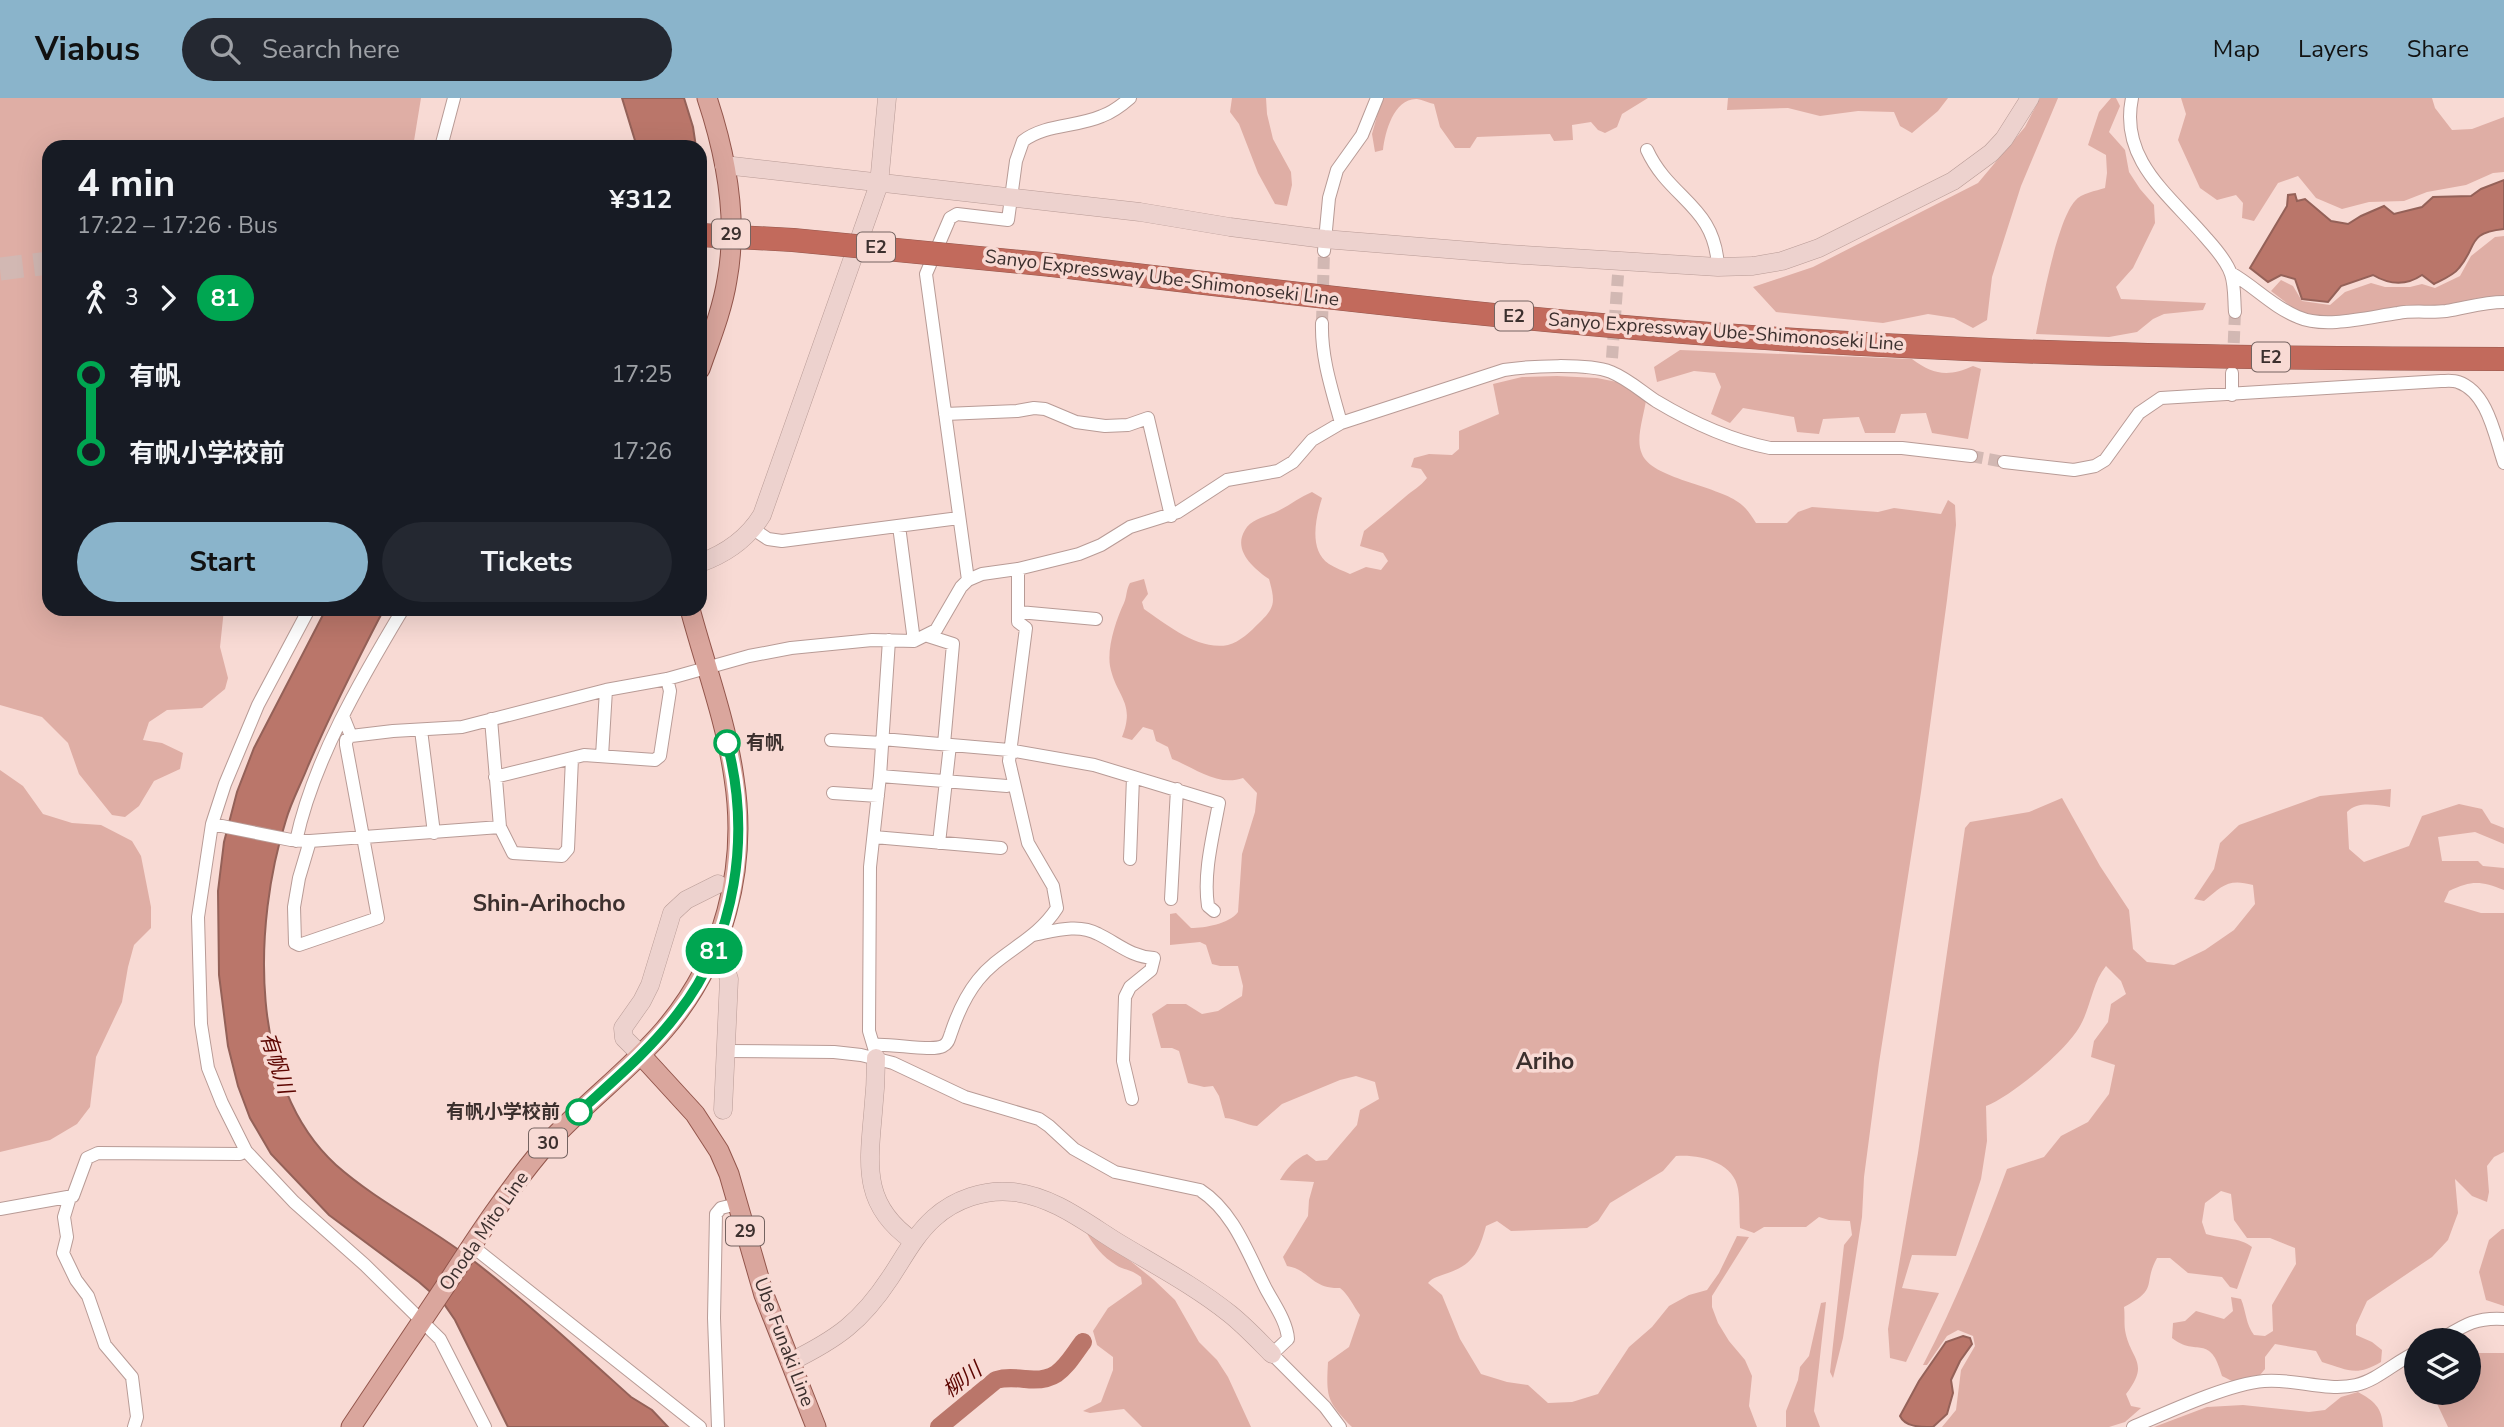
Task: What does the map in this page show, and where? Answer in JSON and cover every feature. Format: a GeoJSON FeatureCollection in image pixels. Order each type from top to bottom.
{"type":"FeatureCollection","features":[{"type":"Feature","properties":{"kind":"highway","name":"Sanyo Expressway Ube-Shimonoseki Line"},"geometry":{"type":"LineString","coordinates":[[707,235],[820,242],[1052,265],[1451,310],[1827,341],[1978,349],[2222,356],[2504,359]]}},
{"type":"Feature","properties":{"kind":"main road","name":"29"},"geometry":{"type":"LineString","coordinates":[[707,98],[719,136],[730,213],[728,278],[723,302],[707,347]]}},
{"type":"Feature","properties":{"kind":"main road"},"geometry":{"type":"LineString","coordinates":[[641,1055],[678,1013],[711,960],[736,869],[739,820],[730,753],[692,616]]}},
{"type":"Feature","properties":{"kind":"main road","name":"Ube Funaki Line"},"geometry":{"type":"LineString","coordinates":[[641,1055],[695,1114],[724,1163],[764,1295],[816,1427]]}},
{"type":"Feature","properties":{"kind":"main road","name":"Onoda Mito Line"},"geometry":{"type":"LineString","coordinates":[[351,1427],[515,1183],[568,1122],[641,1055]]}},
{"type":"Feature","properties":{"kind":"street"},"geometry":{"type":"LineString","coordinates":[[442,140],[454,98]]}},
{"type":"Feature","properties":{"kind":"street"},"geometry":{"type":"LineString","coordinates":[[707,560],[728,549],[753,529],[762,515],[879,184],[887,98]]}},
{"type":"Feature","properties":{"kind":"street"},"geometry":{"type":"LineString","coordinates":[[968,580],[926,274],[950,218],[957,214],[1008,220],[1016,160],[1023,141],[1041,131],[1101,117],[1114,111],[1130,98]]}},
{"type":"Feature","properties":{"kind":"street"},"geometry":{"type":"LineString","coordinates":[[1324,245],[1329,198],[1337,170],[1362,135],[1377,98]]}},
{"type":"Feature","properties":{"kind":"street"},"geometry":{"type":"LineString","coordinates":[[724,166],[1140,212],[1324,245],[1619,268],[1753,266],[1782,261],[1819,248],[1953,181],[1991,153],[2004,139],[2030,98]]}},
{"type":"Feature","properties":{"kind":"street"},"geometry":{"type":"LineString","coordinates":[[2132,98],[2129,123],[2131,138],[2141,161],[2157,185],[2217,251],[2231,273],[2298,318],[2315,322],[2379,318],[2412,311],[2445,312],[2485,302],[2504,302]]}},
{"type":"Feature","properties":{"kind":"street"},"geometry":{"type":"LineString","coordinates":[[1647,150],[1664,178],[1699,211],[1712,233],[1717,249],[1718,267]]}},
{"type":"Feature","properties":{"kind":"street"},"geometry":{"type":"LineString","coordinates":[[2231,273],[2235,312]]}},
{"type":"Feature","properties":{"kind":"street"},"geometry":{"type":"LineString","coordinates":[[1322,323],[1321,339],[1326,369],[1341,423]]}},
{"type":"Feature","properties":{"kind":"street"},"geometry":{"type":"LineString","coordinates":[[399,616],[343,716],[302,815],[299,878],[294,907],[295,943],[299,945],[378,918],[346,745],[346,740],[351,736],[393,730],[462,727],[606,690],[667,679],[749,656],[791,648],[841,642],[914,641],[936,631],[961,587],[968,580],[982,574],[1018,569],[1079,554],[1101,545],[1130,527],[1171,516],[1227,480],[1278,471],[1293,462],[1312,440],[1341,423],[1504,370],[1523,367],[1591,368],[1611,365],[1682,416],[1752,444],[1792,449],[1902,448],[1971,456]]}},
{"type":"Feature","properties":{"kind":"street"},"geometry":{"type":"LineString","coordinates":[[2232,373],[2232,395]]}},
{"type":"Feature","properties":{"kind":"street"},"geometry":{"type":"LineString","coordinates":[[2004,462],[2087,469],[2105,460],[2139,413],[2161,398],[2441,381],[2458,382],[2476,394],[2486,410],[2504,463]]}},
{"type":"Feature","properties":{"kind":"street"},"geometry":{"type":"LineString","coordinates":[[945,414],[1034,408],[1045,409],[1076,422],[1105,426],[1128,425],[1148,418],[1171,516]]}},
{"type":"Feature","properties":{"kind":"street"},"geometry":{"type":"LineString","coordinates":[[753,529],[768,539],[782,541],[959,518]]}},
{"type":"Feature","properties":{"kind":"street"},"geometry":{"type":"LineString","coordinates":[[899,526],[914,641]]}},
{"type":"Feature","properties":{"kind":"street"},"geometry":{"type":"LineString","coordinates":[[875,1052],[886,1044],[936,1048],[945,1046],[956,1018],[979,978],[1033,935],[1057,908],[1053,886],[1028,842],[1012,776],[1009,750],[1017,711],[1026,628],[1018,622],[1018,569]]}},
{"type":"Feature","properties":{"kind":"street"},"geometry":{"type":"LineString","coordinates":[[1019,612],[1096,619]]}},
{"type":"Feature","properties":{"kind":"street"},"geometry":{"type":"LineString","coordinates":[[305,616],[258,705],[225,784],[214,824],[198,917],[201,1024],[208,1068],[246,1151],[294,1202],[365,1265],[402,1304],[424,1318],[440,1339],[485,1427]]}},
{"type":"Feature","properties":{"kind":"street"},"geometry":{"type":"LineString","coordinates":[[928,636],[953,644],[939,842]]}},
{"type":"Feature","properties":{"kind":"street"},"geometry":{"type":"LineString","coordinates":[[889,640],[880,776],[870,867],[868,999],[869,1031],[875,1052],[870,1177],[876,1199],[886,1217],[913,1241]]}},
{"type":"Feature","properties":{"kind":"street"},"geometry":{"type":"LineString","coordinates":[[495,777],[584,755],[655,760],[660,756],[670,691],[667,679]]}},
{"type":"Feature","properties":{"kind":"street"},"geometry":{"type":"LineString","coordinates":[[602,756],[606,690]]}},
{"type":"Feature","properties":{"kind":"street"},"geometry":{"type":"LineString","coordinates":[[343,716],[351,736]]}},
{"type":"Feature","properties":{"kind":"street"},"geometry":{"type":"LineString","coordinates":[[491,719],[499,827],[513,853],[562,856],[568,849],[572,758]]}},
{"type":"Feature","properties":{"kind":"street"},"geometry":{"type":"LineString","coordinates":[[421,730],[434,833]]}},
{"type":"Feature","properties":{"kind":"street"},"geometry":{"type":"LineString","coordinates":[[831,740],[1009,750],[1094,765],[1219,803],[1210,852],[1207,898],[1208,906],[1214,911]]}},
{"type":"Feature","properties":{"kind":"street"},"geometry":{"type":"LineString","coordinates":[[880,776],[1007,786]]}},
{"type":"Feature","properties":{"kind":"street"},"geometry":{"type":"LineString","coordinates":[[1130,859],[1133,777]]}},
{"type":"Feature","properties":{"kind":"street"},"geometry":{"type":"LineString","coordinates":[[1171,899],[1177,789]]}},
{"type":"Feature","properties":{"kind":"street"},"geometry":{"type":"LineString","coordinates":[[833,793],[878,796]]}},
{"type":"Feature","properties":{"kind":"street"},"geometry":{"type":"LineString","coordinates":[[214,824],[299,841],[499,827]]}},
{"type":"Feature","properties":{"kind":"street"},"geometry":{"type":"LineString","coordinates":[[874,837],[1001,848]]}},
{"type":"Feature","properties":{"kind":"street"},"geometry":{"type":"LineString","coordinates":[[641,1055],[624,1038],[623,1028],[650,985],[668,923],[679,905],[718,884]]}},
{"type":"Feature","properties":{"kind":"street"},"geometry":{"type":"LineString","coordinates":[[1033,935],[1068,928],[1083,930],[1097,933],[1139,956],[1154,958],[1151,970],[1130,987],[1125,997],[1123,1061],[1132,1099]]}},
{"type":"Feature","properties":{"kind":"street"},"geometry":{"type":"LineString","coordinates":[[711,960],[723,967],[728,974],[723,1110]]}},
{"type":"Feature","properties":{"kind":"street"},"geometry":{"type":"LineString","coordinates":[[726,1051],[875,1052],[965,1097],[1039,1119],[1074,1149],[1115,1172],[1149,1181],[1200,1189],[1211,1197],[1226,1215],[1251,1256],[1287,1331],[1286,1342],[1272,1354]]}},
{"type":"Feature","properties":{"kind":"street"},"geometry":{"type":"LineString","coordinates":[[0,1209],[73,1196],[87,1158],[98,1153],[240,1154],[246,1151]]}},
{"type":"Feature","properties":{"kind":"street"},"geometry":{"type":"LineString","coordinates":[[790,1362],[826,1345],[854,1322],[877,1296],[913,1241],[934,1218],[967,1198],[1002,1191],[1039,1198],[1061,1208],[1213,1302],[1247,1328],[1325,1407],[1340,1427]]}},
{"type":"Feature","properties":{"kind":"street"},"geometry":{"type":"LineString","coordinates":[[70,1196],[64,1217],[67,1237],[63,1253],[76,1280],[88,1296],[105,1345],[132,1377],[137,1417],[134,1427]]}},
{"type":"Feature","properties":{"kind":"street"},"geometry":{"type":"LineString","coordinates":[[718,1427],[713,1318],[716,1214],[721,1208],[737,1204]]}},
{"type":"Feature","properties":{"kind":"street"},"geometry":{"type":"LineString","coordinates":[[472,1245],[700,1427]]}},
{"type":"Feature","properties":{"kind":"street"},"geometry":{"type":"LineString","coordinates":[[2459,1328],[2478,1320],[2504,1319]]}},
{"type":"Feature","properties":{"kind":"street"},"geometry":{"type":"LineString","coordinates":[[2133,1427],[2202,1399],[2261,1381],[2356,1385],[2404,1360]]}},
{"type":"Feature","properties":{"kind":"shaded area"},"geometry":{"type":"Polygon","coordinates":[[[0,98],[421,98],[414,140],[42,140],[42,616],[223,616],[220,647],[228,678],[225,689],[202,708],[167,710],[149,722],[143,740],[162,743],[183,753],[180,769],[154,781],[139,806],[125,817],[112,815],[79,774],[68,743],[42,717],[0,705],[0,98]]]}},
{"type":"Feature","properties":{"kind":"shaded area"},"geometry":{"type":"Polygon","coordinates":[[[1232,98],[1266,98],[1273,139],[1291,172],[1292,185],[1287,206],[1275,204],[1258,173],[1239,124],[1230,112],[1232,98]]]}},
{"type":"Feature","properties":{"kind":"shaded area"},"geometry":{"type":"Polygon","coordinates":[[[1382,98],[1648,98],[1622,114],[1617,127],[1605,133],[1591,122],[1572,125],[1573,140],[1554,141],[1550,134],[1477,137],[1470,148],[1455,148],[1440,127],[1434,104],[1417,99],[1409,100],[1402,104],[1392,117],[1383,150],[1375,152],[1372,134],[1382,98]]]}},
{"type":"Feature","properties":{"kind":"shaded area"},"geometry":{"type":"Polygon","coordinates":[[[1728,98],[1948,98],[1938,111],[1912,133],[1900,126],[1894,112],[1858,111],[1820,116],[1788,108],[1727,110],[1728,98]]]}},
{"type":"Feature","properties":{"kind":"shaded area"},"geometry":{"type":"Polygon","coordinates":[[[2040,98],[2058,98],[2021,186],[1992,277],[1987,320],[1973,328],[1954,318],[1928,314],[1883,323],[1776,312],[1753,287],[1813,267],[1978,183],[2025,127],[2040,98]]]}},
{"type":"Feature","properties":{"kind":"shaded area"},"geometry":{"type":"Polygon","coordinates":[[[2111,98],[2116,98],[2120,106],[2109,132],[2125,150],[2129,172],[2154,205],[2155,223],[2133,268],[2116,287],[2121,299],[2206,303],[2203,310],[2164,314],[2137,332],[2109,337],[2036,334],[2051,264],[2068,211],[2081,196],[2105,188],[2106,155],[2088,145],[2099,112],[2111,98]]]}},
{"type":"Feature","properties":{"kind":"shaded area"},"geometry":{"type":"Polygon","coordinates":[[[2181,98],[2432,98],[2435,108],[2452,130],[2472,129],[2504,117],[2504,172],[2493,173],[2466,185],[2427,192],[2404,201],[2369,202],[2342,209],[2316,198],[2298,176],[2278,183],[2254,221],[2242,218],[2243,203],[2236,195],[2217,200],[2200,188],[2178,140],[2186,114],[2181,98]]]}},
{"type":"Feature","properties":{"kind":"shaded area"},"geometry":{"type":"Polygon","coordinates":[[[2504,236],[2504,297],[2477,298],[2453,306],[2323,318],[2296,310],[2271,291],[2281,280],[2293,286],[2302,301],[2330,305],[2345,292],[2371,283],[2385,287],[2422,284],[2435,288],[2460,276],[2471,256],[2495,237],[2504,236]]]}},
{"type":"Feature","properties":{"kind":"shaded area"},"geometry":{"type":"Polygon","coordinates":[[[1680,350],[1912,359],[1941,373],[1956,372],[1973,366],[1981,369],[1968,439],[1932,433],[1926,413],[1901,414],[1895,433],[1865,433],[1859,417],[1823,419],[1819,434],[1797,432],[1794,417],[1743,408],[1730,423],[1711,414],[1721,387],[1715,373],[1694,371],[1657,382],[1654,367],[1680,350]]]}},
{"type":"Feature","properties":{"kind":"shaded area"},"geometry":{"type":"Polygon","coordinates":[[[1522,377],[1597,378],[1622,383],[1646,400],[1639,441],[1642,454],[1648,462],[1671,476],[1728,496],[1743,506],[1756,523],[1787,523],[1798,512],[1812,507],[1878,512],[1894,508],[1941,514],[1948,500],[1955,505],[1956,525],[1947,600],[1921,792],[1879,1063],[1864,1177],[1862,1217],[1843,1338],[1833,1378],[1830,1372],[1844,1245],[1852,1235],[1850,1221],[1819,1217],[1806,1227],[1764,1227],[1754,1233],[1740,1228],[1738,1189],[1730,1172],[1705,1158],[1676,1156],[1663,1171],[1610,1203],[1598,1221],[1587,1228],[1511,1231],[1497,1221],[1486,1226],[1481,1243],[1470,1261],[1428,1283],[1442,1295],[1460,1339],[1481,1374],[1528,1385],[1548,1403],[1572,1402],[1598,1394],[1629,1347],[1652,1327],[1669,1306],[1689,1295],[1707,1290],[1719,1273],[1737,1236],[1749,1237],[1712,1296],[1712,1307],[1718,1323],[1745,1360],[1752,1376],[1749,1406],[1757,1427],[1352,1427],[1337,1411],[1330,1398],[1327,1384],[1328,1362],[1349,1347],[1360,1315],[1340,1288],[1323,1285],[1287,1266],[1283,1257],[1308,1216],[1314,1182],[1280,1180],[1291,1165],[1307,1154],[1316,1161],[1327,1160],[1357,1125],[1360,1110],[1379,1099],[1375,1082],[1356,1076],[1340,1080],[1282,1104],[1257,1126],[1225,1118],[1219,1096],[1213,1086],[1188,1083],[1179,1051],[1161,1048],[1152,1014],[1167,1004],[1186,1004],[1202,1014],[1218,1011],[1242,996],[1243,986],[1238,966],[1212,964],[1206,945],[1200,942],[1170,945],[1170,914],[1176,913],[1191,928],[1223,922],[1238,912],[1242,854],[1255,812],[1257,793],[1243,778],[1216,778],[1172,759],[1168,747],[1156,741],[1153,730],[1143,727],[1132,740],[1122,737],[1126,725],[1126,707],[1110,666],[1111,642],[1130,583],[1144,579],[1148,594],[1142,602],[1144,609],[1172,629],[1194,640],[1217,646],[1232,644],[1245,636],[1269,612],[1273,598],[1269,579],[1252,565],[1243,552],[1241,545],[1245,530],[1255,520],[1312,492],[1322,498],[1315,533],[1322,558],[1350,574],[1366,567],[1381,570],[1388,561],[1383,553],[1360,546],[1364,531],[1427,478],[1421,469],[1411,467],[1414,458],[1429,454],[1452,455],[1459,449],[1459,431],[1499,414],[1493,384],[1522,377]]]}},
{"type":"Feature","properties":{"kind":"shaded area"},"geometry":{"type":"Polygon","coordinates":[[[0,770],[23,786],[43,814],[72,823],[101,825],[132,841],[141,856],[151,907],[151,928],[134,945],[122,1002],[96,1057],[90,1107],[77,1124],[50,1140],[0,1152],[0,770]]]}},
{"type":"Feature","properties":{"kind":"shaded area"},"geometry":{"type":"Polygon","coordinates":[[[2391,789],[2390,807],[2361,805],[2347,812],[2349,849],[2364,862],[2409,846],[2422,816],[2459,804],[2482,809],[2491,823],[2504,828],[2504,844],[2475,832],[2438,837],[2442,861],[2478,861],[2483,866],[2504,868],[2504,890],[2483,883],[2470,883],[2449,891],[2444,902],[2481,913],[2504,913],[2504,1152],[2494,1157],[2487,1166],[2487,1202],[2472,1196],[2455,1179],[2458,1213],[2448,1240],[2432,1257],[2367,1301],[2356,1325],[2356,1335],[2382,1350],[2381,1362],[2372,1367],[2352,1371],[2322,1362],[2316,1351],[2275,1344],[2265,1357],[2265,1369],[2260,1375],[2232,1381],[2222,1376],[2213,1354],[2202,1348],[2181,1344],[2172,1338],[2173,1323],[2185,1321],[2196,1311],[2224,1319],[2233,1311],[2231,1297],[2241,1299],[2254,1335],[2265,1336],[2273,1331],[2272,1305],[2296,1264],[2295,1248],[2270,1238],[2247,1238],[2234,1220],[2231,1194],[2221,1191],[2205,1203],[2202,1222],[2206,1234],[2236,1240],[2252,1247],[2237,1289],[2230,1287],[2222,1277],[2188,1273],[2170,1258],[2157,1258],[2146,1290],[2124,1307],[2125,1330],[2138,1368],[2126,1394],[2131,1406],[2141,1408],[2125,1422],[2109,1427],[1942,1427],[1956,1410],[1961,1370],[1975,1346],[1973,1336],[1958,1330],[1947,1336],[1927,1365],[1923,1365],[1968,1268],[2007,1169],[2044,1157],[2061,1136],[2088,1122],[2109,1094],[2115,1065],[2091,1057],[2094,1041],[2108,1022],[2111,1004],[2126,994],[2121,981],[2106,966],[2084,1019],[2073,1036],[2024,1083],[1986,1106],[1987,1141],[1981,1179],[1956,1256],[1912,1255],[1902,1288],[1939,1293],[1906,1362],[1890,1358],[1888,1329],[1918,1153],[1965,828],[1970,822],[2029,812],[2062,798],[2100,866],[2129,910],[2133,949],[2147,962],[2174,965],[2205,950],[2234,930],[2255,904],[2253,885],[2237,882],[2226,885],[2204,901],[2194,899],[2214,869],[2220,843],[2239,825],[2320,796],[2391,789]]]}},
{"type":"Feature","properties":{"kind":"shaded area"},"geometry":{"type":"Polygon","coordinates":[[[2502,1229],[2504,1306],[2486,1300],[2479,1272],[2489,1240],[2502,1229]]]}},
{"type":"Feature","properties":{"kind":"shaded area"},"geometry":{"type":"Polygon","coordinates":[[[1086,1232],[1123,1255],[1175,1300],[1199,1342],[1217,1360],[1228,1377],[1251,1427],[1142,1427],[1124,1409],[1090,1413],[1083,1411],[1101,1402],[1113,1370],[1113,1357],[1097,1345],[1093,1331],[1108,1308],[1142,1284],[1141,1277],[1119,1267],[1103,1255],[1086,1232]]]}},
{"type":"Feature","properties":{"kind":"shaded area"},"geometry":{"type":"Polygon","coordinates":[[[1826,1302],[1814,1411],[1820,1427],[1786,1427],[1786,1411],[1800,1367],[1809,1356],[1821,1303],[1826,1302]]]}},
{"type":"Feature","properties":{"kind":"shaded area"},"geometry":{"type":"Polygon","coordinates":[[[2481,1353],[2504,1353],[2504,1427],[2448,1427],[2438,1405],[2481,1405],[2481,1353]]]}},
{"type":"Feature","properties":{"kind":"shaded area"},"geometry":{"type":"Polygon","coordinates":[[[2358,1392],[2376,1405],[2383,1427],[2154,1427],[2207,1407],[2243,1405],[2309,1412],[2325,1410],[2341,1397],[2358,1392]]]}},
{"type":"Feature","properties":{"kind":"water"},"geometry":{"type":"Polygon","coordinates":[[[622,98],[684,98],[695,140],[635,140],[622,98]]]}},
{"type":"Feature","properties":{"kind":"water"},"geometry":{"type":"Polygon","coordinates":[[[2504,180],[2504,229],[2478,237],[2457,271],[2434,284],[2422,275],[2398,283],[2373,275],[2341,286],[2328,302],[2302,299],[2295,279],[2281,275],[2268,282],[2250,268],[2287,206],[2288,195],[2295,194],[2297,201],[2305,199],[2331,221],[2348,224],[2384,206],[2394,214],[2422,207],[2433,197],[2471,196],[2504,180]]]}},
{"type":"Feature","properties":{"kind":"water","name":"有帆川"},"geometry":{"type":"Polygon","coordinates":[[[322,616],[380,616],[335,706],[293,800],[275,861],[264,954],[266,1001],[273,1048],[286,1092],[307,1131],[336,1165],[475,1262],[535,1311],[631,1397],[652,1410],[668,1427],[508,1427],[455,1320],[444,1304],[329,1215],[271,1154],[250,1118],[238,1086],[228,1046],[219,975],[218,891],[224,842],[237,792],[254,748],[322,616]]]}},
{"type":"Feature","properties":{"kind":"water"},"geometry":{"type":"Polygon","coordinates":[[[1963,1336],[1970,1338],[1972,1344],[1951,1380],[1953,1393],[1947,1414],[1933,1427],[1909,1424],[1902,1420],[1900,1416],[1919,1381],[1946,1342],[1963,1336]]]}},
{"type":"Feature","properties":{"kind":"waterway","name":"柳川"},"geometry":{"type":"LineString","coordinates":[[939,1427],[996,1380],[1037,1380],[1054,1375],[1066,1365],[1083,1342]]}},
{"type":"Feature","properties":{"kind":"tunnel"},"geometry":{"type":"LineString","coordinates":[[1322,323],[1324,251]]}},
{"type":"Feature","properties":{"kind":"tunnel"},"geometry":{"type":"LineString","coordinates":[[0,269],[42,264]]}},
{"type":"Feature","properties":{"kind":"tunnel"},"geometry":{"type":"LineString","coordinates":[[1612,358],[1618,275]]}},
{"type":"Feature","properties":{"kind":"tunnel"},"geometry":{"type":"LineString","coordinates":[[2233,361],[2235,312]]}},
{"type":"Feature","properties":{"kind":"tunnel"},"geometry":{"type":"LineString","coordinates":[[1971,456],[2004,462]]}},
{"type":"Feature","properties":{"kind":"bus line","name":"81"},"geometry":{"type":"LineString","coordinates":[[579,1112],[662,1032],[691,994],[711,960],[728,910],[738,845],[737,798],[727,743]]}},
{"type":"Feature","properties":{"kind":"place","name":"有帆"},"geometry":{"type":"Point","coordinates":[727,743]}},
{"type":"Feature","properties":{"kind":"place","name":"有帆小学校前"},"geometry":{"type":"Point","coordinates":[579,1112]}},
{"type":"Feature","properties":{"kind":"district","name":"Shin-Arihocho"},"geometry":{"type":"Point","coordinates":[549,903]}},
{"type":"Feature","properties":{"kind":"district","name":"Ariho"},"geometry":{"type":"Point","coordinates":[1545,1061]}}]}
